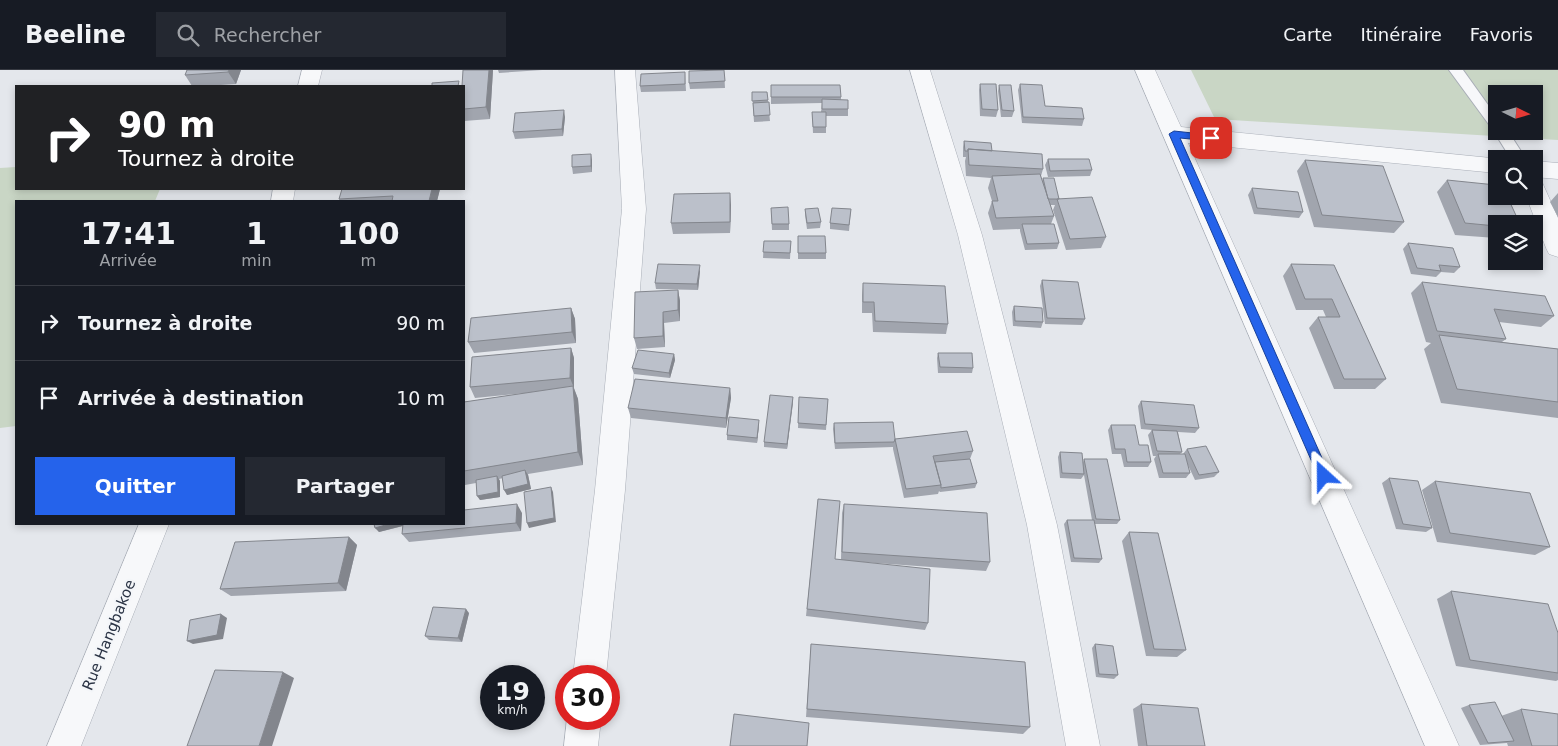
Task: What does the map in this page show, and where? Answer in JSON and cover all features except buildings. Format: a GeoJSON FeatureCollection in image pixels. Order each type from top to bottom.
{"type":"FeatureCollection","features":[{"type":"Feature","properties":{"kind":"street"},"geometry":{"type":"LineString","coordinates":[[308,85],[312,70]]}},
{"type":"Feature","properties":{"kind":"street"},"geometry":{"type":"LineString","coordinates":[[590,665],[610,490],[634,209],[625,70]]}},
{"type":"Feature","properties":{"kind":"street"},"geometry":{"type":"LineString","coordinates":[[920,70],[970,235],[1042,525],[1083,746]]}},
{"type":"Feature","properties":{"kind":"street"},"geometry":{"type":"LineString","coordinates":[[1145,70],[1442,746]]}},
{"type":"Feature","properties":{"kind":"street"},"geometry":{"type":"LineString","coordinates":[[1174,134],[1488,164]]}},
{"type":"Feature","properties":{"kind":"street"},"geometry":{"type":"LineString","coordinates":[[1543,170],[1558,171]]}},
{"type":"Feature","properties":{"kind":"street"},"geometry":{"type":"LineString","coordinates":[[1541,205],[1558,248]]}},
{"type":"Feature","properties":{"kind":"street","name":"Rue Hangbakoe"},"geometry":{"type":"LineString","coordinates":[[64,746],[154,525]]}},
{"type":"Feature","properties":{"kind":"street"},"geometry":{"type":"LineString","coordinates":[[581,746],[583,730]]}},
{"type":"Feature","properties":{"kind":"lane"},"geometry":{"type":"LineString","coordinates":[[1456,70],[1488,115]]}},
{"type":"Feature","properties":{"kind":"green space"},"geometry":{"type":"Polygon","coordinates":[[[1191,70],[1558,70],[1558,140],[1543,139],[1543,85],[1488,85],[1488,136],[1215,119],[1191,70]]]}},
{"type":"Feature","properties":{"kind":"green space"},"geometry":{"type":"Polygon","coordinates":[[[15,167],[15,190],[160,190],[155,200],[15,200],[15,426],[0,428],[0,168],[15,167]]]}},
{"type":"Feature","properties":{"kind":"route"},"geometry":{"type":"LineString","coordinates":[[1211,138],[1174,134],[1324,476]]}}]}
